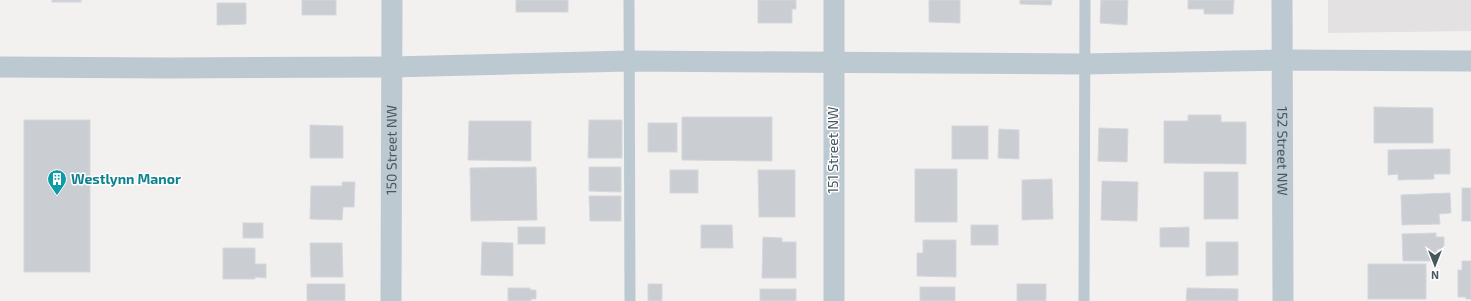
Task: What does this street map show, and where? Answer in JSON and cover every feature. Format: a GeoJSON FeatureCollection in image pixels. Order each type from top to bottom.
{"type":"FeatureCollection","features":[{"type":"Feature","properties":{"kind":"street","name":"150 Street NW"},"geometry":{"type":"LineString","coordinates":[[391,301],[392,0]]}},
{"type":"Feature","properties":{"kind":"street","name":"151 Street NW"},"geometry":{"type":"LineString","coordinates":[[834,0],[834,301]]}},
{"type":"Feature","properties":{"kind":"street","name":"152 Street NW"},"geometry":{"type":"LineString","coordinates":[[1282,0],[1283,301]]}},
{"type":"Feature","properties":{"kind":"street"},"geometry":{"type":"LineString","coordinates":[[0,67],[392,67],[629,61],[833,61],[1085,64],[1283,60],[1471,60]]}},
{"type":"Feature","properties":{"kind":"lane"},"geometry":{"type":"LineString","coordinates":[[629,0],[630,301]]}},
{"type":"Feature","properties":{"kind":"lane"},"geometry":{"type":"LineString","coordinates":[[1084,301],[1085,0]]}},
{"type":"Feature","properties":{"kind":"shaded area"},"geometry":{"type":"Polygon","coordinates":[[[1328,0],[1471,0],[1471,31],[1328,33],[1328,0]]]}},
{"type":"Feature","properties":{"kind":"building"},"geometry":{"type":"Polygon","coordinates":[[[52,0],[81,0],[81,2],[52,2],[52,0]]]}},
{"type":"Feature","properties":{"kind":"building"},"geometry":{"type":"Polygon","coordinates":[[[302,0],[336,0],[336,15],[302,15],[302,0]]]}},
{"type":"Feature","properties":{"kind":"building"},"geometry":{"type":"Polygon","coordinates":[[[516,0],[568,0],[568,12],[516,12],[516,0]]]}},
{"type":"Feature","properties":{"kind":"building"},"geometry":{"type":"Polygon","coordinates":[[[758,0],[796,0],[796,9],[792,9],[792,23],[758,23],[758,0]]]}},
{"type":"Feature","properties":{"kind":"building"},"geometry":{"type":"Polygon","coordinates":[[[929,0],[960,0],[960,23],[929,22],[929,0]]]}},
{"type":"Feature","properties":{"kind":"building"},"geometry":{"type":"Polygon","coordinates":[[[1020,0],[1052,0],[1051,5],[1020,4],[1020,0]]]}},
{"type":"Feature","properties":{"kind":"building"},"geometry":{"type":"Polygon","coordinates":[[[1101,0],[1128,0],[1127,25],[1100,23],[1101,0]]]}},
{"type":"Feature","properties":{"kind":"building"},"geometry":{"type":"Polygon","coordinates":[[[1188,0],[1234,0],[1233,14],[1204,14],[1204,9],[1188,9],[1188,0]]]}},
{"type":"Feature","properties":{"kind":"building"},"geometry":{"type":"Polygon","coordinates":[[[217,3],[246,3],[246,24],[217,25],[217,3]]]}},
{"type":"Feature","properties":{"kind":"building"},"geometry":{"type":"Polygon","coordinates":[[[1374,107],[1433,108],[1433,143],[1374,143],[1374,107]]]}},
{"type":"Feature","properties":{"kind":"building"},"geometry":{"type":"Polygon","coordinates":[[[1188,115],[1221,115],[1221,122],[1246,122],[1246,164],[1164,163],[1164,121],[1188,121],[1188,115]]]}},
{"type":"Feature","properties":{"kind":"building"},"geometry":{"type":"Polygon","coordinates":[[[682,117],[772,117],[772,161],[682,160],[682,117]]]}},
{"type":"Feature","properties":{"kind":"building","name":"Westlynn Manor"},"geometry":{"type":"Polygon","coordinates":[[[24,120],[90,120],[90,272],[24,272],[24,120]]]}},
{"type":"Feature","properties":{"kind":"building"},"geometry":{"type":"Polygon","coordinates":[[[589,120],[622,120],[622,158],[588,158],[589,120]]]}},
{"type":"Feature","properties":{"kind":"building"},"geometry":{"type":"Polygon","coordinates":[[[469,121],[531,121],[531,161],[468,160],[469,121]]]}},
{"type":"Feature","properties":{"kind":"building"},"geometry":{"type":"Polygon","coordinates":[[[648,123],[677,123],[677,152],[648,152],[648,123]]]}},
{"type":"Feature","properties":{"kind":"building"},"geometry":{"type":"Polygon","coordinates":[[[310,125],[343,126],[343,158],[310,158],[310,125]]]}},
{"type":"Feature","properties":{"kind":"building"},"geometry":{"type":"Polygon","coordinates":[[[952,126],[988,126],[988,159],[952,159],[952,126]]]}},
{"type":"Feature","properties":{"kind":"building"},"geometry":{"type":"Polygon","coordinates":[[[1099,128],[1128,129],[1127,162],[1098,161],[1099,128]]]}},
{"type":"Feature","properties":{"kind":"building"},"geometry":{"type":"Polygon","coordinates":[[[999,129],[1019,130],[1019,159],[998,158],[999,129]]]}},
{"type":"Feature","properties":{"kind":"building"},"geometry":{"type":"Polygon","coordinates":[[[1450,149],[1450,174],[1434,174],[1434,179],[1398,180],[1398,174],[1388,175],[1388,150],[1450,149]]]}},
{"type":"Feature","properties":{"kind":"building"},"geometry":{"type":"Polygon","coordinates":[[[536,167],[537,220],[471,221],[470,168],[536,167]]]}},
{"type":"Feature","properties":{"kind":"building"},"geometry":{"type":"Polygon","coordinates":[[[589,167],[621,167],[621,192],[589,191],[589,167]]]}},
{"type":"Feature","properties":{"kind":"building"},"geometry":{"type":"Polygon","coordinates":[[[915,169],[957,169],[957,222],[915,222],[915,169]]]}},
{"type":"Feature","properties":{"kind":"building"},"geometry":{"type":"Polygon","coordinates":[[[670,170],[698,170],[698,193],[670,193],[670,170]]]}},
{"type":"Feature","properties":{"kind":"building"},"geometry":{"type":"Polygon","coordinates":[[[758,170],[795,170],[795,217],[759,217],[758,170]]]}},
{"type":"Feature","properties":{"kind":"building"},"geometry":{"type":"Polygon","coordinates":[[[1204,172],[1238,172],[1238,219],[1204,219],[1204,172]]]}},
{"type":"Feature","properties":{"kind":"building"},"geometry":{"type":"Polygon","coordinates":[[[1052,179],[1053,219],[1022,220],[1022,180],[1052,179]]]}},
{"type":"Feature","properties":{"kind":"building"},"geometry":{"type":"Polygon","coordinates":[[[1102,181],[1138,182],[1137,221],[1101,220],[1102,181]]]}},
{"type":"Feature","properties":{"kind":"building"},"geometry":{"type":"Polygon","coordinates":[[[342,182],[355,182],[354,207],[343,207],[342,220],[310,219],[311,186],[342,186],[342,182]]]}},
{"type":"Feature","properties":{"kind":"building"},"geometry":{"type":"Polygon","coordinates":[[[1462,188],[1471,188],[1471,221],[1462,221],[1462,188]]]}},
{"type":"Feature","properties":{"kind":"building"},"geometry":{"type":"Polygon","coordinates":[[[1450,193],[1451,213],[1439,214],[1440,224],[1402,225],[1401,195],[1450,193]]]}},
{"type":"Feature","properties":{"kind":"building"},"geometry":{"type":"Polygon","coordinates":[[[589,196],[621,196],[621,221],[590,221],[589,196]]]}},
{"type":"Feature","properties":{"kind":"building"},"geometry":{"type":"Polygon","coordinates":[[[243,223],[263,223],[263,238],[243,238],[243,223]]]}},
{"type":"Feature","properties":{"kind":"building"},"geometry":{"type":"Polygon","coordinates":[[[701,225],[732,225],[733,248],[701,248],[701,225]]]}},
{"type":"Feature","properties":{"kind":"building"},"geometry":{"type":"Polygon","coordinates":[[[971,225],[998,225],[998,245],[971,245],[971,225]]]}},
{"type":"Feature","properties":{"kind":"building"},"geometry":{"type":"Polygon","coordinates":[[[518,227],[545,227],[545,244],[518,244],[518,227]]]}},
{"type":"Feature","properties":{"kind":"building"},"geometry":{"type":"Polygon","coordinates":[[[1189,227],[1189,247],[1160,247],[1160,228],[1189,227]]]}},
{"type":"Feature","properties":{"kind":"building"},"geometry":{"type":"Polygon","coordinates":[[[1436,233],[1436,237],[1444,237],[1444,249],[1437,249],[1437,261],[1403,261],[1402,234],[1436,233]]]}},
{"type":"Feature","properties":{"kind":"building"},"geometry":{"type":"Polygon","coordinates":[[[763,237],[782,238],[782,242],[796,242],[796,278],[762,278],[763,237]]]}},
{"type":"Feature","properties":{"kind":"building"},"geometry":{"type":"Polygon","coordinates":[[[923,240],[956,240],[956,277],[917,276],[917,253],[923,253],[923,240]]]}},
{"type":"Feature","properties":{"kind":"building"},"geometry":{"type":"Polygon","coordinates":[[[482,242],[513,243],[513,276],[481,275],[482,242]]]}},
{"type":"Feature","properties":{"kind":"building"},"geometry":{"type":"Polygon","coordinates":[[[1206,242],[1238,242],[1238,275],[1206,276],[1206,242]]]}},
{"type":"Feature","properties":{"kind":"building"},"geometry":{"type":"Polygon","coordinates":[[[310,243],[342,243],[343,277],[311,277],[310,243]]]}},
{"type":"Feature","properties":{"kind":"building"},"geometry":{"type":"Polygon","coordinates":[[[223,248],[255,248],[255,264],[266,264],[266,278],[255,277],[255,279],[223,279],[223,248]]]}},
{"type":"Feature","properties":{"kind":"building"},"geometry":{"type":"Polygon","coordinates":[[[1462,261],[1471,261],[1471,299],[1466,299],[1466,297],[1458,297],[1458,270],[1462,270],[1462,261]]]}},
{"type":"Feature","properties":{"kind":"building"},"geometry":{"type":"Polygon","coordinates":[[[1368,264],[1426,264],[1426,299],[1368,299],[1368,264]]]}},
{"type":"Feature","properties":{"kind":"building"},"geometry":{"type":"Polygon","coordinates":[[[307,284],[345,284],[345,301],[307,301],[307,284]]]}},
{"type":"Feature","properties":{"kind":"building"},"geometry":{"type":"Polygon","coordinates":[[[648,284],[662,284],[662,301],[648,301],[648,284]]]}},
{"type":"Feature","properties":{"kind":"building"},"geometry":{"type":"Polygon","coordinates":[[[1017,284],[1046,284],[1046,301],[1017,301],[1017,284]]]}},
{"type":"Feature","properties":{"kind":"building"},"geometry":{"type":"Polygon","coordinates":[[[920,287],[955,287],[955,301],[920,301],[920,287]]]}},
{"type":"Feature","properties":{"kind":"building"},"geometry":{"type":"Polygon","coordinates":[[[508,288],[530,288],[530,290],[536,290],[536,299],[531,299],[531,301],[508,301],[508,288]]]}},
{"type":"Feature","properties":{"kind":"building"},"geometry":{"type":"Polygon","coordinates":[[[1187,288],[1238,289],[1238,301],[1186,301],[1187,288]]]}},
{"type":"Feature","properties":{"kind":"building"},"geometry":{"type":"Polygon","coordinates":[[[760,289],[796,289],[796,301],[760,301],[760,289]]]}},
{"type":"Feature","properties":{"kind":"place","name":"Westlynn Manor"},"geometry":{"type":"Point","coordinates":[57,196]}}]}
